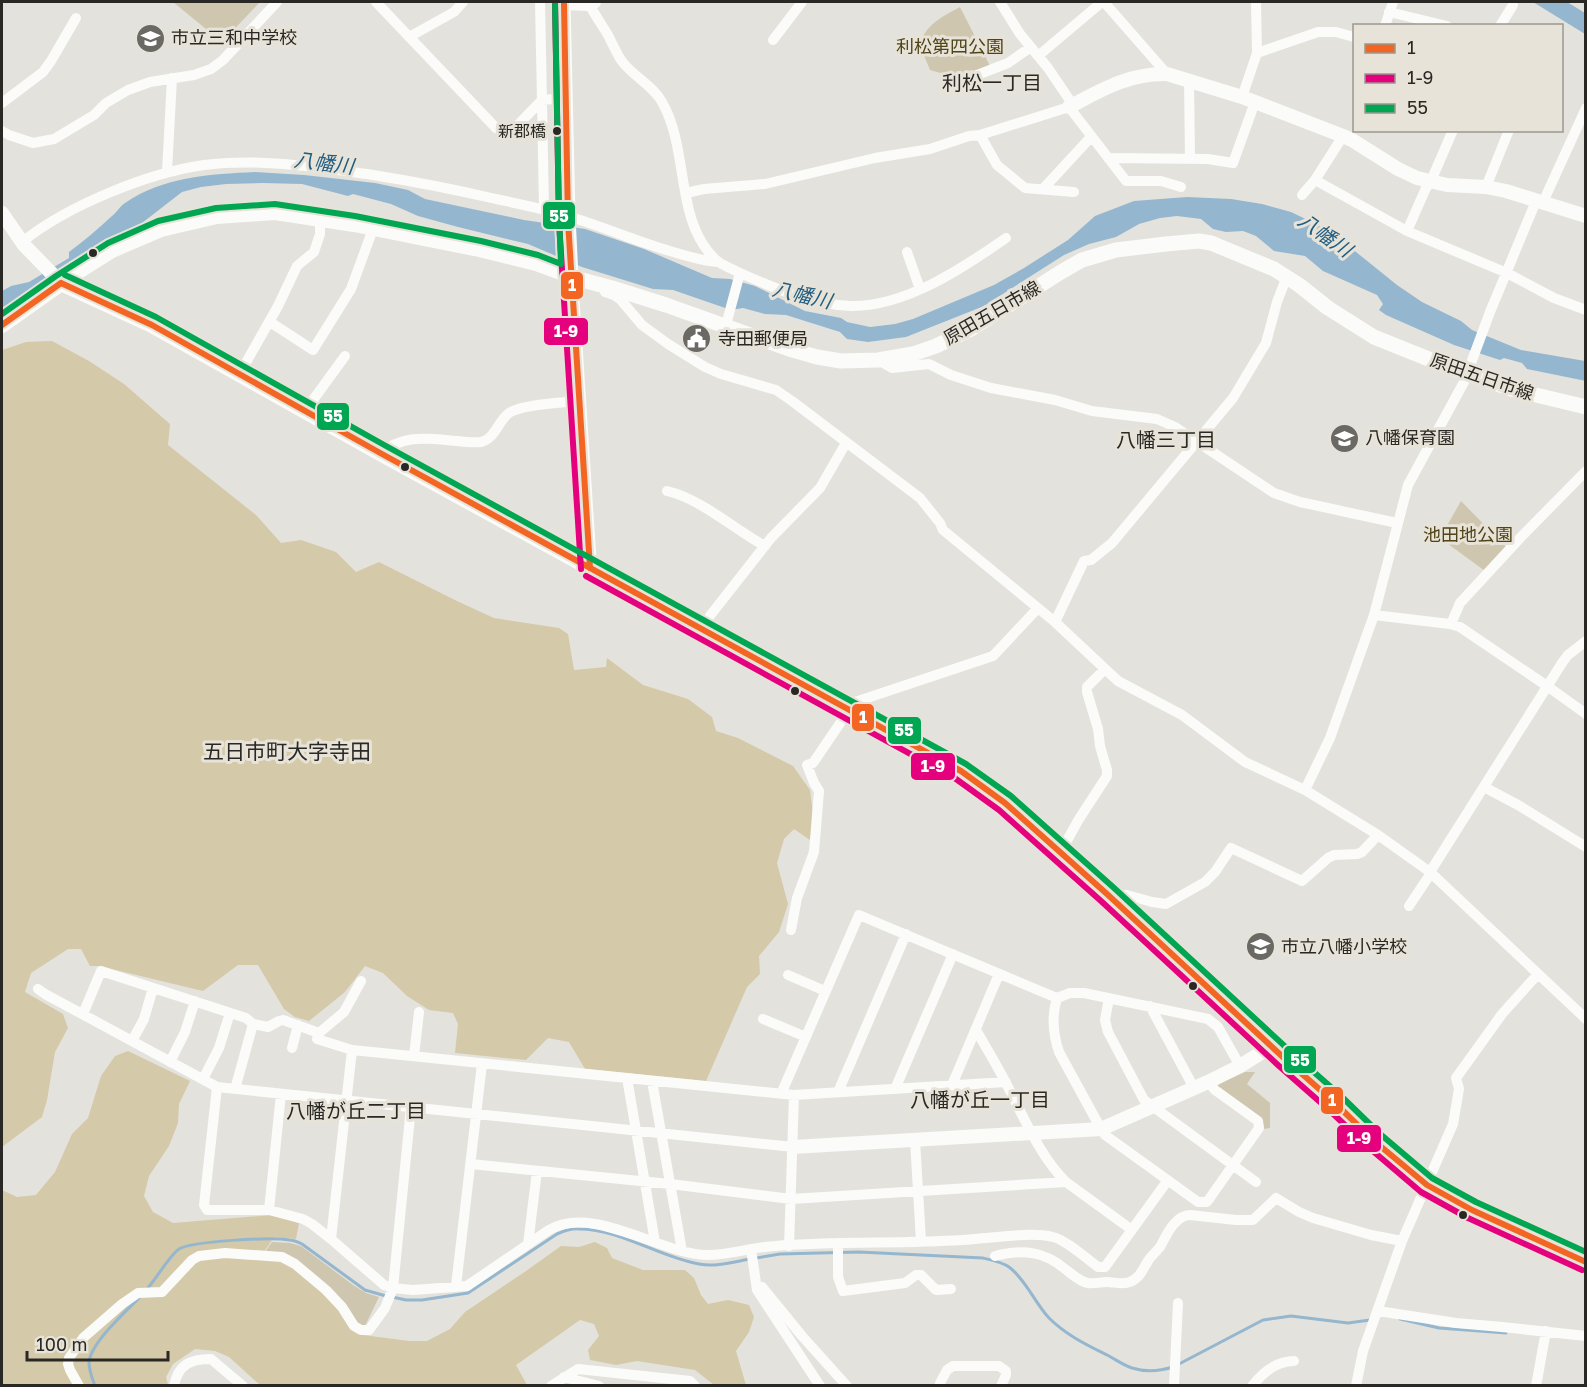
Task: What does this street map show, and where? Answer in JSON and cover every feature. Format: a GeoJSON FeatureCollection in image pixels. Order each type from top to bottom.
{"type":"FeatureCollection","features":[{"type":"Feature","properties":{"kind":"main road"},"geometry":{"type":"LineString","coordinates":[[563,2],[568,219],[575,275]]}},
{"type":"Feature","properties":{"kind":"main road","name":"原田五日市線"},"geometry":{"type":"LineString","coordinates":[[575,275],[727,323],[789,349],[817,357],[841,361],[878,360],[913,354],[972,329],[1082,260],[1116,250],[1198,241],[1211,243],[1248,257],[1287,276],[1328,308],[1374,337],[1511,389],[1586,407]]}},
{"type":"Feature","properties":{"kind":"main road"},"geometry":{"type":"LineString","coordinates":[[2,326],[59,280],[152,325],[703,631],[961,771],[1005,803],[1373,1140],[1427,1185],[1472,1210],[1586,1262]]}},
{"type":"Feature","properties":{"kind":"street"},"geometry":{"type":"LineString","coordinates":[[2,131],[33,143],[54,139],[128,90],[150,82],[194,75],[211,69],[223,60],[277,2]]}},
{"type":"Feature","properties":{"kind":"street"},"geometry":{"type":"LineString","coordinates":[[376,2],[501,131],[514,129],[542,100],[565,98]]}},
{"type":"Feature","properties":{"kind":"street"},"geometry":{"type":"LineString","coordinates":[[409,37],[454,12],[463,2]]}},
{"type":"Feature","properties":{"kind":"street"},"geometry":{"type":"LineString","coordinates":[[540,2],[544,210]]}},
{"type":"Feature","properties":{"kind":"street"},"geometry":{"type":"LineString","coordinates":[[563,2],[592,3],[620,58],[662,101],[676,134],[691,220],[700,239],[718,262],[740,275],[829,304],[863,306],[877,304],[920,289],[963,267],[1005,238]]}},
{"type":"Feature","properties":{"kind":"street"},"geometry":{"type":"LineString","coordinates":[[773,40],[802,2]]}},
{"type":"Feature","properties":{"kind":"street"},"geometry":{"type":"LineString","coordinates":[[1000,2],[1020,34],[1057,80],[1091,137],[1126,181],[1161,181],[1181,187]]}},
{"type":"Feature","properties":{"kind":"street"},"geometry":{"type":"LineString","coordinates":[[1038,56],[1100,2],[1167,74]]}},
{"type":"Feature","properties":{"kind":"street"},"geometry":{"type":"LineString","coordinates":[[1108,158],[1209,159],[1233,164],[1257,53],[1256,2]]}},
{"type":"Feature","properties":{"kind":"street"},"geometry":{"type":"LineString","coordinates":[[1501,24],[1513,5]]}},
{"type":"Feature","properties":{"kind":"street"},"geometry":{"type":"LineString","coordinates":[[1386,24],[1391,7],[1431,23]]}},
{"type":"Feature","properties":{"kind":"street"},"geometry":{"type":"LineString","coordinates":[[2,103],[43,72],[76,18]]}},
{"type":"Feature","properties":{"kind":"street"},"geometry":{"type":"LineString","coordinates":[[1257,53],[1318,32],[1336,32],[1353,37]]}},
{"type":"Feature","properties":{"kind":"street"},"geometry":{"type":"LineString","coordinates":[[967,79],[1008,63],[1031,47]]}},
{"type":"Feature","properties":{"kind":"street"},"geometry":{"type":"LineString","coordinates":[[686,193],[704,189],[765,184],[875,158],[930,150],[1071,106],[1127,78],[1167,74],[1351,135],[1398,169],[1417,178],[1447,185],[1486,187],[1506,191],[1586,216]]}},
{"type":"Feature","properties":{"kind":"street"},"geometry":{"type":"LineString","coordinates":[[167,172],[172,78]]}},
{"type":"Feature","properties":{"kind":"street"},"geometry":{"type":"LineString","coordinates":[[1189,80],[1190,159]]}},
{"type":"Feature","properties":{"kind":"street"},"geometry":{"type":"LineString","coordinates":[[1536,201],[1544,200],[1586,108]]}},
{"type":"Feature","properties":{"kind":"street"},"geometry":{"type":"LineString","coordinates":[[1407,231],[1452,132]]}},
{"type":"Feature","properties":{"kind":"street"},"geometry":{"type":"LineString","coordinates":[[1486,187],[1508,132]]}},
{"type":"Feature","properties":{"kind":"street"},"geometry":{"type":"LineString","coordinates":[[981,135],[997,165],[1025,188],[1074,192]]}},
{"type":"Feature","properties":{"kind":"street"},"geometry":{"type":"LineString","coordinates":[[1302,195],[1351,135]]}},
{"type":"Feature","properties":{"kind":"street"},"geometry":{"type":"LineString","coordinates":[[1043,189],[1091,137]]}},
{"type":"Feature","properties":{"kind":"street"},"geometry":{"type":"LineString","coordinates":[[23,243],[36,230],[123,188],[167,172],[204,165],[234,163],[318,167],[424,183],[544,210],[654,246],[706,261],[718,262]]}},
{"type":"Feature","properties":{"kind":"street"},"geometry":{"type":"LineString","coordinates":[[1315,180],[1407,231],[1507,273],[1554,298],[1586,310]]}},
{"type":"Feature","properties":{"kind":"street"},"geometry":{"type":"LineString","coordinates":[[1305,790],[1330,738],[1374,615],[1408,485],[1464,382],[1536,201]]}},
{"type":"Feature","properties":{"kind":"street"},"geometry":{"type":"LineString","coordinates":[[2,213],[23,243],[59,280],[112,251],[161,230],[217,217],[276,213],[479,250],[575,275],[587,287],[620,299],[642,325],[705,367],[721,375],[776,390],[920,498],[943,530],[1055,622],[1124,685],[1182,715],[1245,762],[1305,790],[1430,872],[1586,1019]]}},
{"type":"Feature","properties":{"kind":"street"},"geometry":{"type":"LineString","coordinates":[[239,375],[270,321],[297,266],[314,252],[320,234],[320,220]]}},
{"type":"Feature","properties":{"kind":"street"},"geometry":{"type":"LineString","coordinates":[[270,321],[313,350],[351,290],[373,229]]}},
{"type":"Feature","properties":{"kind":"street"},"geometry":{"type":"LineString","coordinates":[[908,252],[920,289]]}},
{"type":"Feature","properties":{"kind":"street"},"geometry":{"type":"LineString","coordinates":[[575,275],[578,401],[590,568]]}},
{"type":"Feature","properties":{"kind":"street"},"geometry":{"type":"LineString","coordinates":[[727,323],[740,275]]}},
{"type":"Feature","properties":{"kind":"street"},"geometry":{"type":"LineString","coordinates":[[1055,622],[1084,561],[1091,560],[1112,543],[1233,398],[1263,348],[1287,276]]}},
{"type":"Feature","properties":{"kind":"street"},"geometry":{"type":"LineString","coordinates":[[305,411],[345,356]]}},
{"type":"Feature","properties":{"kind":"street"},"geometry":{"type":"LineString","coordinates":[[878,360],[892,368],[929,364],[951,375],[991,388],[1055,400],[1092,411],[1157,418],[1175,427],[1274,493],[1300,502],[1397,523]]}},
{"type":"Feature","properties":{"kind":"street"},"geometry":{"type":"LineString","coordinates":[[382,454],[390,445],[407,440],[426,438],[484,442],[502,419],[511,412],[521,408],[578,401]]}},
{"type":"Feature","properties":{"kind":"street"},"geometry":{"type":"LineString","coordinates":[[703,631],[709,617],[765,546],[820,488],[846,444]]}},
{"type":"Feature","properties":{"kind":"street"},"geometry":{"type":"LineString","coordinates":[[1451,624],[1460,603],[1586,471]]}},
{"type":"Feature","properties":{"kind":"street"},"geometry":{"type":"LineString","coordinates":[[667,491],[681,494],[765,546]]}},
{"type":"Feature","properties":{"kind":"street"},"geometry":{"type":"LineString","coordinates":[[791,930],[797,898],[814,852],[819,791],[807,765],[813,763],[855,702],[993,656],[1038,608]]}},
{"type":"Feature","properties":{"kind":"street"},"geometry":{"type":"LineString","coordinates":[[1374,615],[1460,627],[1586,714]]}},
{"type":"Feature","properties":{"kind":"street"},"geometry":{"type":"LineString","coordinates":[[1409,906],[1547,686],[1568,655],[1586,641]]}},
{"type":"Feature","properties":{"kind":"street"},"geometry":{"type":"LineString","coordinates":[[1060,853],[1107,776],[1098,729],[1087,692],[1087,687],[1105,669]]}},
{"type":"Feature","properties":{"kind":"street"},"geometry":{"type":"LineString","coordinates":[[1484,787],[1586,847]]}},
{"type":"Feature","properties":{"kind":"street"},"geometry":{"type":"LineString","coordinates":[[1107,894],[1127,895],[1166,904],[1205,882],[1215,872],[1231,848],[1302,881],[1328,858],[1334,855],[1362,852],[1378,836]]}},
{"type":"Feature","properties":{"kind":"street"},"geometry":{"type":"LineString","coordinates":[[781,1094],[859,915],[1057,998],[1077,993],[1200,1017],[1213,1023],[1222,1033],[1240,1066]]}},
{"type":"Feature","properties":{"kind":"street"},"geometry":{"type":"LineString","coordinates":[[838,1092],[906,934]]}},
{"type":"Feature","properties":{"kind":"street"},"geometry":{"type":"LineString","coordinates":[[895,1089],[953,954]]}},
{"type":"Feature","properties":{"kind":"street"},"geometry":{"type":"LineString","coordinates":[[82,1014],[101,971],[246,1018],[253,1024],[268,1027],[283,1020],[319,1033]]}},
{"type":"Feature","properties":{"kind":"street"},"geometry":{"type":"LineString","coordinates":[[952,1085],[999,974]]}},
{"type":"Feature","properties":{"kind":"street"},"geometry":{"type":"LineString","coordinates":[[1359,1384],[1363,1352],[1402,1241],[1453,1124],[1459,1089],[1456,1078],[1502,1014],[1538,974]]}},
{"type":"Feature","properties":{"kind":"street"},"geometry":{"type":"LineString","coordinates":[[788,975],[825,991]]}},
{"type":"Feature","properties":{"kind":"street"},"geometry":{"type":"LineString","coordinates":[[362,981],[344,1012],[319,1033],[317,1039],[352,1050],[794,1095],[1006,1082]]}},
{"type":"Feature","properties":{"kind":"street"},"geometry":{"type":"LineString","coordinates":[[132,1041],[144,1019],[153,988]]}},
{"type":"Feature","properties":{"kind":"street"},"geometry":{"type":"LineString","coordinates":[[38,989],[217,1087],[793,1147],[1101,1129],[1208,1082],[1272,1046]]}},
{"type":"Feature","properties":{"kind":"street"},"geometry":{"type":"LineString","coordinates":[[1057,998],[1053,1016],[1059,1052],[1105,1135],[1198,1202],[1207,1202]]}},
{"type":"Feature","properties":{"kind":"street"},"geometry":{"type":"LineString","coordinates":[[1109,998],[1106,1013],[1108,1032],[1144,1100],[1256,1182]]}},
{"type":"Feature","properties":{"kind":"street"},"geometry":{"type":"LineString","coordinates":[[170,1062],[185,1032],[195,1001]]}},
{"type":"Feature","properties":{"kind":"street"},"geometry":{"type":"LineString","coordinates":[[1150,1006],[1194,1088]]}},
{"type":"Feature","properties":{"kind":"street"},"geometry":{"type":"LineString","coordinates":[[414,1056],[419,1012]]}},
{"type":"Feature","properties":{"kind":"street"},"geometry":{"type":"LineString","coordinates":[[203,1079],[219,1048],[230,1013]]}},
{"type":"Feature","properties":{"kind":"street"},"geometry":{"type":"LineString","coordinates":[[763,1019],[806,1037]]}},
{"type":"Feature","properties":{"kind":"street"},"geometry":{"type":"LineString","coordinates":[[235,1089],[253,1024]]}},
{"type":"Feature","properties":{"kind":"street"},"geometry":{"type":"LineString","coordinates":[[291,1047],[298,1025]]}},
{"type":"Feature","properties":{"kind":"street"},"geometry":{"type":"LineString","coordinates":[[976,1030],[1032,1133],[1058,1174],[1132,1230]]}},
{"type":"Feature","properties":{"kind":"street"},"geometry":{"type":"LineString","coordinates":[[331,1239],[352,1050]]}},
{"type":"Feature","properties":{"kind":"street"},"geometry":{"type":"LineString","coordinates":[[456,1286],[482,1064]]}},
{"type":"Feature","properties":{"kind":"street"},"geometry":{"type":"LineString","coordinates":[[627,1078],[655,1242]]}},
{"type":"Feature","properties":{"kind":"street"},"geometry":{"type":"LineString","coordinates":[[652,1081],[682,1251]]}},
{"type":"Feature","properties":{"kind":"street"},"geometry":{"type":"LineString","coordinates":[[1179,1219],[1180,1212],[1186,1209],[1206,1210],[1207,1202],[1259,1128],[1258,1121],[1208,1082]]}},
{"type":"Feature","properties":{"kind":"street"},"geometry":{"type":"LineString","coordinates":[[217,1087],[204,1205],[207,1210],[269,1210],[303,1220],[331,1239],[384,1285],[413,1290],[467,1286],[558,1225],[576,1222],[596,1224],[682,1251],[707,1255],[752,1256],[776,1246],[1052,1236],[1098,1267],[1105,1267],[1168,1180]]}},
{"type":"Feature","properties":{"kind":"street"},"geometry":{"type":"LineString","coordinates":[[269,1210],[281,1094]]}},
{"type":"Feature","properties":{"kind":"street"},"geometry":{"type":"LineString","coordinates":[[789,1246],[794,1095]]}},
{"type":"Feature","properties":{"kind":"street"},"geometry":{"type":"LineString","coordinates":[[79,1386],[68,1364],[69,1358],[83,1338],[138,1293],[162,1292],[192,1260],[199,1256],[225,1253],[282,1257],[295,1264],[326,1290],[342,1307],[354,1326],[369,1330],[385,1308],[393,1288],[411,1107]]}},
{"type":"Feature","properties":{"kind":"street"},"geometry":{"type":"LineString","coordinates":[[915,1140],[921,1241]]}},
{"type":"Feature","properties":{"kind":"street"},"geometry":{"type":"LineString","coordinates":[[471,1164],[791,1199],[1066,1182]]}},
{"type":"Feature","properties":{"kind":"street"},"geometry":{"type":"LineString","coordinates":[[528,1244],[537,1171]]}},
{"type":"Feature","properties":{"kind":"street"},"geometry":{"type":"LineString","coordinates":[[995,1256],[1016,1252],[1035,1253],[1057,1261],[1086,1283],[1129,1282],[1144,1270],[1165,1236],[1185,1215],[1252,1220],[1276,1198],[1313,1218],[1371,1235],[1402,1241]]}},
{"type":"Feature","properties":{"kind":"street"},"geometry":{"type":"LineString","coordinates":[[838,1245],[838,1277],[843,1291],[905,1283],[916,1275],[921,1275],[936,1290],[951,1288]]}},
{"type":"Feature","properties":{"kind":"street"},"geometry":{"type":"LineString","coordinates":[[752,1256],[758,1290],[820,1386]]}},
{"type":"Feature","properties":{"kind":"street"},"geometry":{"type":"LineString","coordinates":[[756,1280],[847,1386]]}},
{"type":"Feature","properties":{"kind":"street"},"geometry":{"type":"LineString","coordinates":[[1174,1386],[1178,1303]]}},
{"type":"Feature","properties":{"kind":"street"},"geometry":{"type":"LineString","coordinates":[[1376,1316],[1546,1334],[1586,1336]]}},
{"type":"Feature","properties":{"kind":"street"},"geometry":{"type":"LineString","coordinates":[[1536,1386],[1546,1334]]}},
{"type":"Feature","properties":{"kind":"street"},"geometry":{"type":"LineString","coordinates":[[174,1386],[184,1365],[194,1360],[211,1359],[243,1386]]}},
{"type":"Feature","properties":{"kind":"street"},"geometry":{"type":"LineString","coordinates":[[1252,1386],[1276,1364],[1294,1361]]}},
{"type":"Feature","properties":{"kind":"street"},"geometry":{"type":"LineString","coordinates":[[940,1383],[947,1370],[953,1366],[999,1366],[1006,1371],[1001,1386]]}},
{"type":"Feature","properties":{"kind":"street"},"geometry":{"type":"LineString","coordinates":[[551,1386],[578,1369],[690,1381],[695,1386]]}},
{"type":"Feature","properties":{"kind":"street"},"geometry":{"type":"LineString","coordinates":[[564,1377],[599,1386]]}},
{"type":"Feature","properties":{"kind":"green space"},"geometry":{"type":"Polygon","coordinates":[[[173,2],[260,2],[222,42],[173,2]]]}},
{"type":"Feature","properties":{"kind":"green space","name":"利松第四公園"},"geometry":{"type":"Polygon","coordinates":[[[960,7],[990,66],[976,72],[971,70],[959,78],[930,70],[919,43],[932,25],[960,7]]]}},
{"type":"Feature","properties":{"kind":"green space","name":"池田地公園"},"geometry":{"type":"Polygon","coordinates":[[[1461,501],[1507,548],[1485,571],[1440,538],[1461,501]]]}},
{"type":"Feature","properties":{"kind":"green space"},"geometry":{"type":"Polygon","coordinates":[[[1245,1072],[1255,1072],[1247,1084],[1270,1103],[1270,1128],[1263,1129],[1217,1086],[1245,1072]]]}},
{"type":"Feature","properties":{"kind":"green space"},"geometry":{"type":"Polygon","coordinates":[[[272,1242],[301,1246],[353,1285],[366,1293],[379,1297],[365,1326],[265,1252],[272,1242]]]}},
{"type":"Feature","properties":{"kind":"shaded area"},"geometry":{"type":"Polygon","coordinates":[[[52,341],[89,361],[124,384],[170,424],[168,445],[256,515],[281,543],[301,540],[336,552],[356,572],[379,562],[494,618],[559,628],[568,634],[574,670],[606,667],[607,658],[643,685],[688,699],[712,717],[716,731],[738,738],[793,766],[810,790],[814,822],[810,840],[794,829],[784,839],[777,863],[788,904],[779,932],[759,956],[760,974],[747,987],[706,1081],[585,1069],[569,1042],[548,1038],[526,1060],[455,1053],[458,1024],[453,1013],[429,1010],[407,996],[383,973],[365,966],[345,992],[309,1021],[295,1017],[284,1009],[258,965],[238,965],[203,991],[99,966],[90,966],[81,949],[68,949],[31,973],[25,992],[63,1014],[68,1028],[55,1052],[42,1117],[2,1147],[2,350],[26,342],[52,341]]]}},
{"type":"Feature","properties":{"kind":"shaded area"},"geometry":{"type":"Polygon","coordinates":[[[128,1051],[190,1081],[179,1104],[178,1123],[169,1146],[149,1176],[144,1196],[153,1212],[173,1223],[273,1215],[299,1223],[296,1239],[274,1237],[264,1252],[296,1269],[328,1297],[363,1335],[427,1341],[450,1329],[465,1312],[561,1246],[579,1247],[595,1242],[607,1248],[612,1258],[643,1270],[685,1270],[694,1278],[701,1295],[708,1304],[728,1300],[749,1305],[754,1317],[749,1332],[736,1351],[746,1385],[714,1385],[695,1370],[637,1361],[616,1365],[590,1360],[588,1350],[599,1336],[594,1324],[580,1320],[516,1365],[527,1385],[260,1385],[229,1357],[215,1351],[195,1349],[173,1364],[166,1377],[168,1385],[2,1385],[2,1190],[17,1197],[36,1195],[55,1172],[72,1134],[88,1118],[101,1076],[115,1056],[128,1051]]]}},
{"type":"Feature","properties":{"kind":"water"},"geometry":{"type":"Polygon","coordinates":[[[1533,2],[1567,2],[1585,13],[1585,34],[1533,2]]]}},
{"type":"Feature","properties":{"kind":"water","name":"八幡川"},"geometry":{"type":"Polygon","coordinates":[[[255,172],[375,183],[408,190],[425,199],[524,220],[585,229],[644,249],[712,278],[730,279],[755,286],[805,311],[841,318],[847,322],[870,327],[913,319],[994,285],[1068,240],[1095,216],[1134,201],[1187,197],[1231,199],[1291,212],[1316,224],[1335,235],[1422,302],[1461,321],[1472,330],[1521,350],[1585,361],[1586,381],[1527,369],[1522,363],[1504,358],[1500,360],[1454,345],[1386,315],[1379,310],[1383,304],[1377,295],[1323,271],[1305,256],[1274,251],[1256,236],[1243,231],[1226,232],[1213,229],[1201,219],[1177,216],[1139,224],[1116,237],[1089,244],[1064,255],[984,306],[906,337],[868,342],[847,339],[840,332],[786,315],[765,314],[743,308],[731,310],[673,290],[653,289],[582,267],[528,244],[418,216],[391,204],[353,194],[348,196],[302,184],[226,184],[182,192],[124,237],[71,269],[64,268],[2,316],[2,291],[11,286],[29,282],[69,258],[69,252],[101,226],[123,204],[139,194],[187,178],[255,172]]]}},
{"type":"Feature","properties":{"kind":"waterway"},"geometry":{"type":"LineString","coordinates":[[392,1297],[422,1300],[468,1293],[557,1234],[573,1229],[610,1233],[669,1256],[699,1264],[718,1265],[750,1259]]}},
{"type":"Feature","properties":{"kind":"waterway"},"geometry":{"type":"LineString","coordinates":[[147,1289],[171,1256],[179,1249],[215,1242],[280,1239],[293,1240],[302,1244],[365,1290],[386,1296]]}},
{"type":"Feature","properties":{"kind":"waterway"},"geometry":{"type":"LineString","coordinates":[[756,1258],[780,1254],[859,1252],[993,1260],[1006,1265],[1015,1272],[1049,1318],[1062,1330],[1077,1339],[1132,1368],[1152,1370],[1173,1367]]}},
{"type":"Feature","properties":{"kind":"waterway"},"geometry":{"type":"LineString","coordinates":[[95,1386],[89,1362],[91,1354],[110,1328],[139,1298]]}},
{"type":"Feature","properties":{"kind":"waterway"},"geometry":{"type":"LineString","coordinates":[[1179,1364],[1263,1320],[1291,1316],[1348,1323],[1370,1320]]}},
{"type":"Feature","properties":{"kind":"waterway"},"geometry":{"type":"LineString","coordinates":[[1400,1319],[1439,1328],[1506,1333]]}},
{"type":"Feature","properties":{"kind":"transit line","name":"55"},"geometry":{"type":"LineString","coordinates":[[2,314],[108,243],[158,221],[216,208],[275,204],[355,216],[481,241],[538,255],[561,264],[555,2]]}},
{"type":"Feature","properties":{"kind":"transit line","name":"1-9"},"geometry":{"type":"LineString","coordinates":[[555,3],[559,222],[581,569]]}},
{"type":"Feature","properties":{"kind":"transit line","name":"1"},"geometry":{"type":"LineString","coordinates":[[564,3],[568,221],[590,568]]}},
{"type":"Feature","properties":{"kind":"transit line","name":"55"},"geometry":{"type":"LineString","coordinates":[[65,275],[156,317],[386,446],[966,764],[1011,796],[1379,1133],[1432,1178],[1476,1202],[1586,1252]]}},
{"type":"Feature","properties":{"kind":"transit line","name":"1"},"geometry":{"type":"LineString","coordinates":[[61,283],[152,325],[382,454],[961,771],[1005,803],[1373,1140],[1427,1185],[1472,1210],[1586,1262]]}},
{"type":"Feature","properties":{"kind":"transit line","name":"1"},"geometry":{"type":"LineString","coordinates":[[2,325],[61,283]]}},
{"type":"Feature","properties":{"kind":"transit line","name":"1-9"},"geometry":{"type":"LineString","coordinates":[[586,576],[956,779],[999,810],[1367,1146],[1421,1192],[1468,1218],[1582,1270]]}},
{"type":"Feature","properties":{"kind":"place","name":"市立三和中学校"},"geometry":{"type":"Point","coordinates":[150,38]}},
{"type":"Feature","properties":{"kind":"place","name":"新郡橋"},"geometry":{"type":"Point","coordinates":[557,131]}},
{"type":"Feature","properties":{"kind":"place","name":"寺田郵便局"},"geometry":{"type":"Point","coordinates":[697,339]}},
{"type":"Feature","properties":{"kind":"place","name":"八幡保育園"},"geometry":{"type":"Point","coordinates":[1344,438]}},
{"type":"Feature","properties":{"kind":"place","name":"市立八幡小学校"},"geometry":{"type":"Point","coordinates":[1260,947]}},
{"type":"Feature","properties":{"kind":"district","name":"利松一丁目"},"geometry":{"type":"Point","coordinates":[992,83]}},
{"type":"Feature","properties":{"kind":"district","name":"八幡三丁目"},"geometry":{"type":"Point","coordinates":[1166,440]}},
{"type":"Feature","properties":{"kind":"district","name":"五日市町大字寺田"},"geometry":{"type":"Point","coordinates":[287,752]}},
{"type":"Feature","properties":{"kind":"district","name":"八幡が丘一丁目"},"geometry":{"type":"Point","coordinates":[980,1100]}},
{"type":"Feature","properties":{"kind":"district","name":"八幡が丘二丁目"},"geometry":{"type":"Point","coordinates":[356,1111]}}]}
